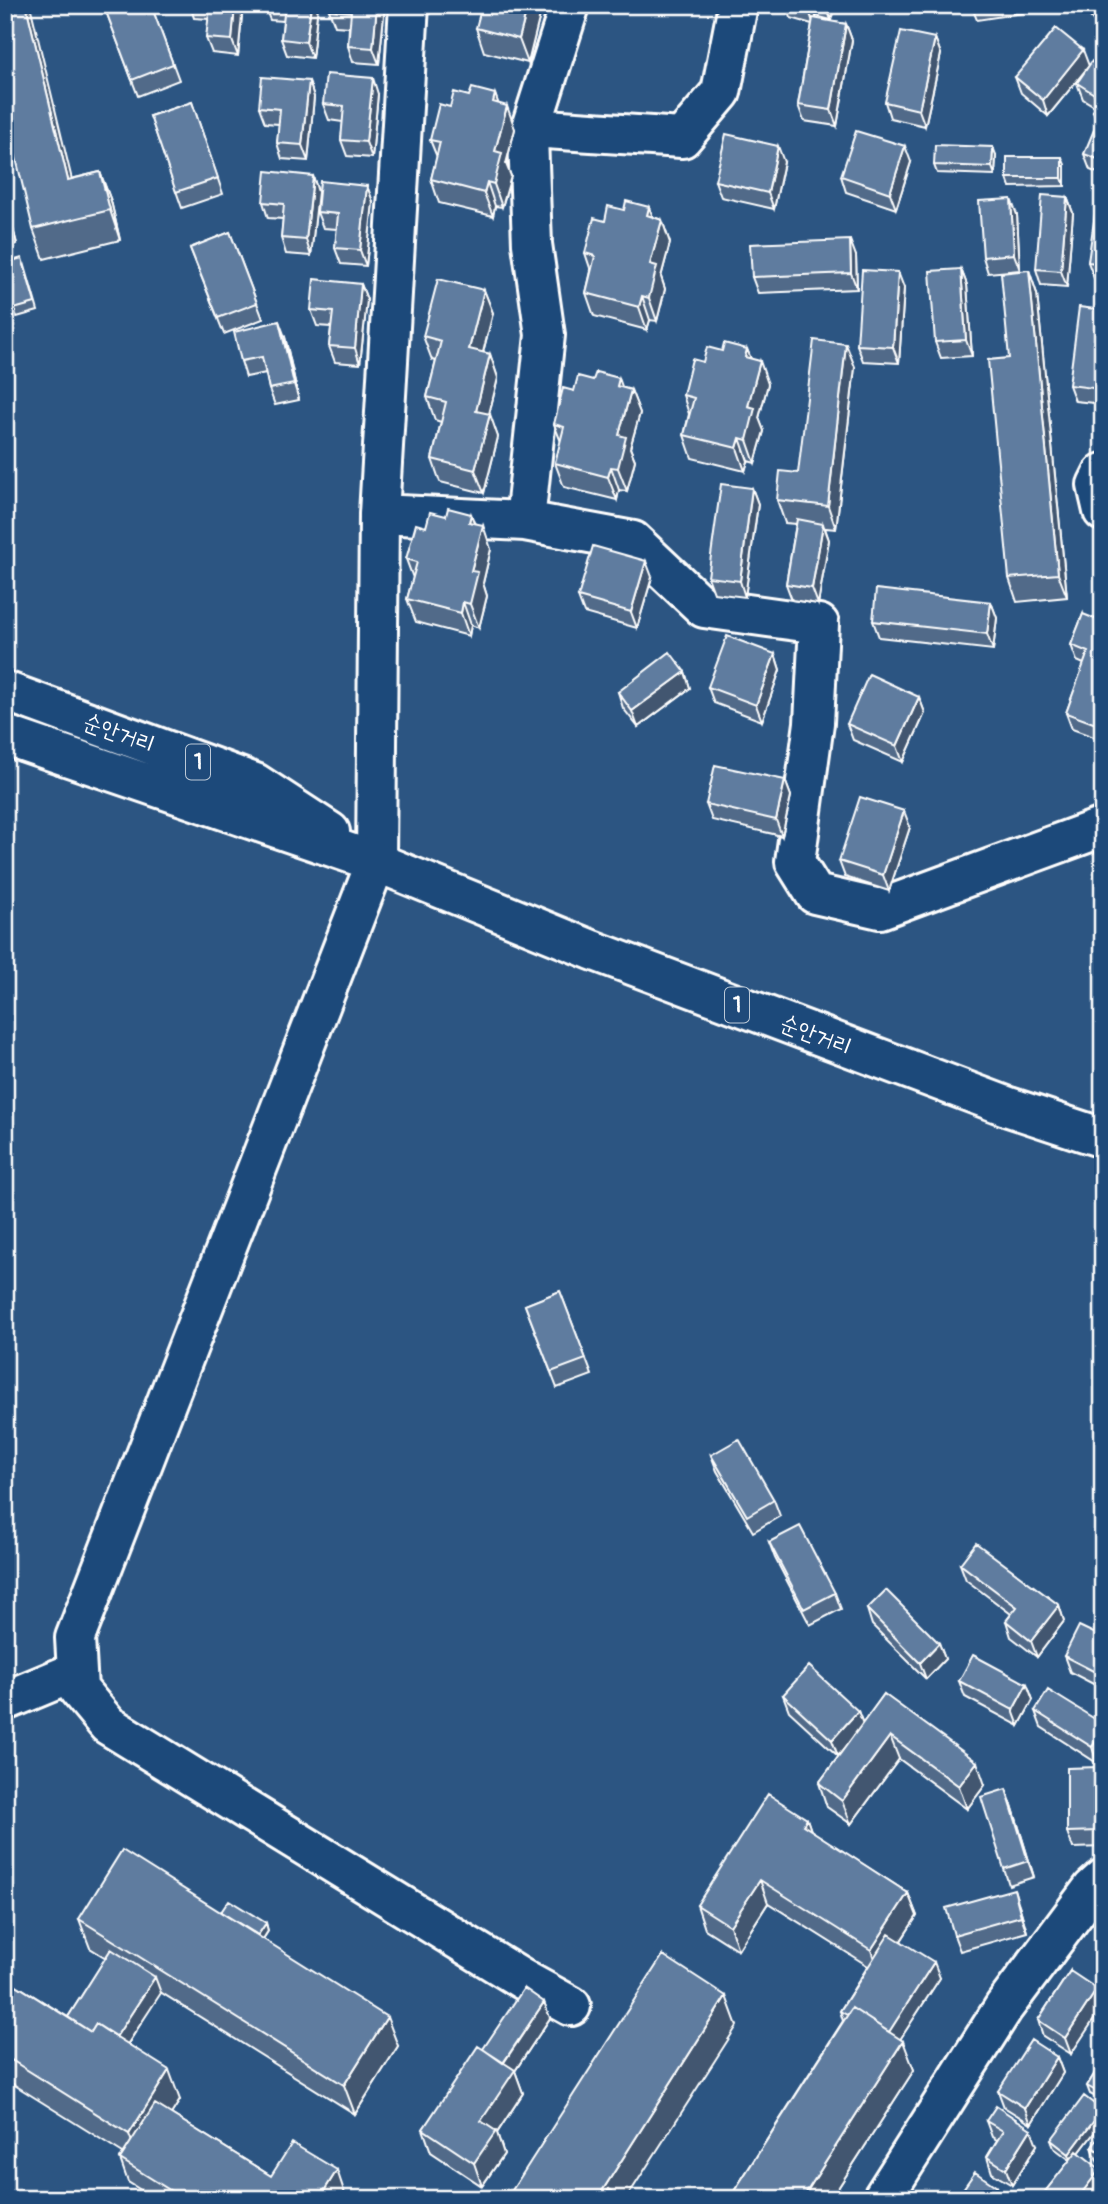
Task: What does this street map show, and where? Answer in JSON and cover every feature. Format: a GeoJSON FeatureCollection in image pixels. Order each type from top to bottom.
{"type":"FeatureCollection","features":[{"type":"Feature","properties":{"kind":"street"},"geometry":{"type":"LineString","coordinates":[[409,5],[379,514],[376,862],[75,1638],[78,1689],[108,1725],[522,1979],[571,2006]]}},
{"type":"Feature","properties":{"kind":"street"},"geometry":{"type":"LineString","coordinates":[[525,521],[545,335],[532,244],[528,136],[570,5]]}},
{"type":"Feature","properties":{"kind":"street"},"geometry":{"type":"LineString","coordinates":[[531,128],[682,138],[721,92],[738,5]]}},
{"type":"Feature","properties":{"kind":"street"},"geometry":{"type":"LineString","coordinates":[[1103,472],[1097,485],[1103,511]]}},
{"type":"Feature","properties":{"kind":"street"},"geometry":{"type":"LineString","coordinates":[[379,514],[525,521],[633,541],[704,608],[819,624],[814,723],[794,862],[815,894],[880,909],[1103,827]]}},
{"type":"Feature","properties":{"kind":"street","name":"순안거리"},"geometry":{"type":"LineString","coordinates":[[5,691],[256,783],[376,862]]}},
{"type":"Feature","properties":{"kind":"street","name":"순안거리"},"geometry":{"type":"LineString","coordinates":[[5,735],[376,862],[592,950],[1009,1107],[1103,1138]]}},
{"type":"Feature","properties":{"kind":"street"},"geometry":{"type":"LineString","coordinates":[[5,1701],[77,1671]]}},
{"type":"Feature","properties":{"kind":"street"},"geometry":{"type":"LineString","coordinates":[[882,2199],[1004,2007],[1093,1888],[1103,1879]]}},
{"type":"Feature","properties":{"kind":"building"},"geometry":{"type":"Polygon","coordinates":[[[5,5],[26,5],[68,180],[100,172],[110,210],[33,229],[5,112],[5,5]]]}},
{"type":"Feature","properties":{"kind":"building"},"geometry":{"type":"Polygon","coordinates":[[[105,5],[151,5],[173,64],[132,80],[105,5]]]}},
{"type":"Feature","properties":{"kind":"building"},"geometry":{"type":"Polygon","coordinates":[[[210,5],[235,5],[232,40],[206,38],[210,5]]]}},
{"type":"Feature","properties":{"kind":"building"},"geometry":{"type":"Polygon","coordinates":[[[276,5],[311,5],[306,42],[281,39],[285,6],[276,5]]]}},
{"type":"Feature","properties":{"kind":"building"},"geometry":{"type":"Polygon","coordinates":[[[330,5],[377,5],[373,48],[348,46],[351,12],[329,10],[330,5]]]}},
{"type":"Feature","properties":{"kind":"building"},"geometry":{"type":"Polygon","coordinates":[[[482,5],[528,5],[519,39],[476,28],[482,5]]]}},
{"type":"Feature","properties":{"kind":"building"},"geometry":{"type":"Polygon","coordinates":[[[1088,5],[1103,5],[1103,15],[1099,18],[1088,5]]]}},
{"type":"Feature","properties":{"kind":"building"},"geometry":{"type":"Polygon","coordinates":[[[813,18],[846,24],[831,110],[798,105],[813,18]]]}},
{"type":"Feature","properties":{"kind":"building"},"geometry":{"type":"Polygon","coordinates":[[[1056,28],[1083,50],[1043,100],[1015,77],[1056,28]]]}},
{"type":"Feature","properties":{"kind":"building"},"geometry":{"type":"Polygon","coordinates":[[[901,31],[935,38],[919,110],[885,102],[901,31]]]}},
{"type":"Feature","properties":{"kind":"building"},"geometry":{"type":"Polygon","coordinates":[[[1092,61],[1103,68],[1103,118],[1093,111],[1102,99],[1077,83],[1092,61]]]}},
{"type":"Feature","properties":{"kind":"building"},"geometry":{"type":"Polygon","coordinates":[[[326,74],[373,78],[366,142],[341,140],[344,106],[323,104],[326,74]]]}},
{"type":"Feature","properties":{"kind":"building"},"geometry":{"type":"Polygon","coordinates":[[[262,77],[309,81],[302,145],[277,143],[280,109],[259,107],[262,77]]]}},
{"type":"Feature","properties":{"kind":"building"},"geometry":{"type":"Polygon","coordinates":[[[472,88],[495,94],[493,102],[507,106],[495,151],[502,153],[494,184],[487,182],[484,193],[431,179],[440,142],[430,140],[439,104],[450,107],[454,92],[469,96],[472,88]]]}},
{"type":"Feature","properties":{"kind":"building"},"geometry":{"type":"Polygon","coordinates":[[[192,102],[218,178],[176,192],[150,116],[192,102]]]}},
{"type":"Feature","properties":{"kind":"building"},"geometry":{"type":"Polygon","coordinates":[[[1096,125],[1103,127],[1103,161],[1084,154],[1096,125]]]}},
{"type":"Feature","properties":{"kind":"building"},"geometry":{"type":"Polygon","coordinates":[[[856,131],[905,146],[890,193],[841,176],[856,131]]]}},
{"type":"Feature","properties":{"kind":"building"},"geometry":{"type":"Polygon","coordinates":[[[726,134],[778,146],[768,193],[715,181],[726,134]]]}},
{"type":"Feature","properties":{"kind":"building"},"geometry":{"type":"Polygon","coordinates":[[[935,145],[993,147],[992,167],[934,165],[935,145]]]}},
{"type":"Feature","properties":{"kind":"building"},"geometry":{"type":"Polygon","coordinates":[[[1007,157],[1062,157],[1062,178],[1007,178],[1007,157]]]}},
{"type":"Feature","properties":{"kind":"building"},"geometry":{"type":"Polygon","coordinates":[[[266,171],[313,176],[306,240],[281,238],[284,204],[263,202],[266,171]]]}},
{"type":"Feature","properties":{"kind":"building"},"geometry":{"type":"Polygon","coordinates":[[[320,181],[367,186],[360,250],[335,248],[338,214],[317,212],[320,181]]]}},
{"type":"Feature","properties":{"kind":"building"},"geometry":{"type":"Polygon","coordinates":[[[1042,195],[1067,197],[1061,271],[1036,269],[1042,195]]]}},
{"type":"Feature","properties":{"kind":"building"},"geometry":{"type":"Polygon","coordinates":[[[1011,199],[1014,254],[983,257],[979,201],[1011,199]]]}},
{"type":"Feature","properties":{"kind":"building"},"geometry":{"type":"Polygon","coordinates":[[[1097,200],[1103,201],[1103,264],[1088,262],[1097,200]]]}},
{"type":"Feature","properties":{"kind":"building"},"geometry":{"type":"Polygon","coordinates":[[[626,201],[649,207],[647,215],[662,220],[650,264],[657,266],[649,298],[642,296],[639,307],[586,293],[595,256],[585,253],[594,218],[605,221],[608,206],[624,210],[626,201]]]}},
{"type":"Feature","properties":{"kind":"building"},"geometry":{"type":"Polygon","coordinates":[[[230,232],[257,303],[218,318],[190,248],[230,232]]]}},
{"type":"Feature","properties":{"kind":"building"},"geometry":{"type":"Polygon","coordinates":[[[850,240],[851,273],[752,277],[750,244],[850,240]]]}},
{"type":"Feature","properties":{"kind":"building"},"geometry":{"type":"Polygon","coordinates":[[[22,258],[35,303],[14,309],[5,280],[5,263],[22,258]]]}},
{"type":"Feature","properties":{"kind":"building"},"geometry":{"type":"Polygon","coordinates":[[[961,269],[966,340],[935,342],[930,271],[961,269]]]}},
{"type":"Feature","properties":{"kind":"building"},"geometry":{"type":"Polygon","coordinates":[[[862,270],[898,272],[893,347],[857,345],[862,270]]]}},
{"type":"Feature","properties":{"kind":"building"},"geometry":{"type":"Polygon","coordinates":[[[1029,270],[1058,574],[1009,578],[988,360],[1009,358],[1001,273],[1029,270]]]}},
{"type":"Feature","properties":{"kind":"building"},"geometry":{"type":"Polygon","coordinates":[[[314,279],[361,284],[355,348],[329,346],[333,312],[311,310],[314,279]]]}},
{"type":"Feature","properties":{"kind":"building"},"geometry":{"type":"Polygon","coordinates":[[[438,279],[484,290],[469,349],[490,354],[476,411],[490,414],[475,470],[432,459],[446,402],[427,397],[441,341],[423,336],[438,279]]]}},
{"type":"Feature","properties":{"kind":"building"},"geometry":{"type":"Polygon","coordinates":[[[1079,307],[1103,310],[1103,368],[1100,389],[1069,385],[1079,307]]]}},
{"type":"Feature","properties":{"kind":"building"},"geometry":{"type":"Polygon","coordinates":[[[279,321],[294,384],[269,389],[262,357],[241,361],[234,332],[279,321]]]}},
{"type":"Feature","properties":{"kind":"building"},"geometry":{"type":"Polygon","coordinates":[[[814,340],[846,344],[828,506],[777,500],[780,471],[798,473],[814,340]]]}},
{"type":"Feature","properties":{"kind":"building"},"geometry":{"type":"Polygon","coordinates":[[[724,343],[747,349],[745,357],[760,361],[748,406],[755,408],[747,440],[740,438],[737,448],[684,435],[694,398],[683,395],[692,359],[703,362],[707,347],[722,351],[724,343]]]}},
{"type":"Feature","properties":{"kind":"building"},"geometry":{"type":"Polygon","coordinates":[[[596,372],[619,378],[617,386],[631,390],[619,435],[626,437],[618,468],[611,467],[608,477],[555,463],[564,427],[554,424],[563,388],[574,391],[578,376],[593,380],[596,372]]]}},
{"type":"Feature","properties":{"kind":"building"},"geometry":{"type":"Polygon","coordinates":[[[721,484],[752,488],[740,581],[708,577],[721,484]]]}},
{"type":"Feature","properties":{"kind":"building"},"geometry":{"type":"Polygon","coordinates":[[[448,508],[471,514],[469,522],[483,525],[471,571],[478,572],[470,604],[463,602],[461,613],[407,599],[417,562],[406,559],[416,524],[426,527],[430,512],[446,516],[448,508]]]}},
{"type":"Feature","properties":{"kind":"building"},"geometry":{"type":"Polygon","coordinates":[[[797,519],[823,524],[812,588],[786,584],[797,519]]]}},
{"type":"Feature","properties":{"kind":"building"},"geometry":{"type":"Polygon","coordinates":[[[593,546],[646,561],[631,612],[578,597],[593,546]]]}},
{"type":"Feature","properties":{"kind":"building"},"geometry":{"type":"Polygon","coordinates":[[[876,589],[991,602],[987,634],[873,621],[876,589]]]}},
{"type":"Feature","properties":{"kind":"building"},"geometry":{"type":"Polygon","coordinates":[[[1083,614],[1103,622],[1103,707],[1096,724],[1066,713],[1088,652],[1071,645],[1083,614]]]}},
{"type":"Feature","properties":{"kind":"building"},"geometry":{"type":"Polygon","coordinates":[[[727,636],[775,654],[756,705],[708,687],[727,636]]]}},
{"type":"Feature","properties":{"kind":"building"},"geometry":{"type":"Polygon","coordinates":[[[670,652],[685,672],[632,711],[618,692],[670,652]]]}},
{"type":"Feature","properties":{"kind":"building"},"geometry":{"type":"Polygon","coordinates":[[[869,674],[919,697],[897,746],[847,724],[869,674]]]}},
{"type":"Feature","properties":{"kind":"building"},"geometry":{"type":"Polygon","coordinates":[[[715,765],[785,780],[776,820],[706,804],[715,765]]]}},
{"type":"Feature","properties":{"kind":"building"},"geometry":{"type":"Polygon","coordinates":[[[860,797],[904,811],[883,875],[839,861],[860,797]]]}},
{"type":"Feature","properties":{"kind":"building"},"geometry":{"type":"Polygon","coordinates":[[[560,1291],[586,1359],[551,1372],[525,1305],[560,1291]]]}},
{"type":"Feature","properties":{"kind":"building"},"geometry":{"type":"Polygon","coordinates":[[[739,1439],[774,1500],[747,1516],[711,1455],[739,1439]]]}},
{"type":"Feature","properties":{"kind":"building"},"geometry":{"type":"Polygon","coordinates":[[[800,1526],[835,1593],[804,1609],[769,1542],[800,1526]]]}},
{"type":"Feature","properties":{"kind":"building"},"geometry":{"type":"Polygon","coordinates":[[[976,1543],[1059,1605],[1031,1641],[1006,1621],[1017,1607],[960,1564],[976,1543]]]}},
{"type":"Feature","properties":{"kind":"building"},"geometry":{"type":"Polygon","coordinates":[[[886,1590],[939,1643],[920,1663],[867,1609],[886,1590]]]}},
{"type":"Feature","properties":{"kind":"building"},"geometry":{"type":"Polygon","coordinates":[[[1079,1626],[1102,1637],[1103,1635],[1103,1676],[1064,1656],[1079,1626]]]}},
{"type":"Feature","properties":{"kind":"building"},"geometry":{"type":"Polygon","coordinates":[[[973,1655],[1027,1684],[1013,1710],[959,1681],[973,1655]]]}},
{"type":"Feature","properties":{"kind":"building"},"geometry":{"type":"Polygon","coordinates":[[[809,1666],[858,1711],[832,1740],[783,1695],[809,1666]]]}},
{"type":"Feature","properties":{"kind":"building"},"geometry":{"type":"Polygon","coordinates":[[[1048,1690],[1103,1724],[1103,1729],[1092,1747],[1035,1711],[1048,1690]]]}},
{"type":"Feature","properties":{"kind":"building"},"geometry":{"type":"Polygon","coordinates":[[[884,1694],[977,1762],[959,1786],[890,1736],[842,1801],[819,1783],[884,1694]]]}},
{"type":"Feature","properties":{"kind":"building"},"geometry":{"type":"Polygon","coordinates":[[[1098,1767],[1099,1831],[1067,1832],[1067,1768],[1098,1767]]]}},
{"type":"Feature","properties":{"kind":"building"},"geometry":{"type":"Polygon","coordinates":[[[1006,1789],[1028,1861],[1004,1869],[981,1797],[1006,1789]]]}},
{"type":"Feature","properties":{"kind":"building"},"geometry":{"type":"Polygon","coordinates":[[[768,1794],[807,1819],[803,1825],[908,1893],[871,1950],[760,1880],[730,1926],[697,1905],[768,1794]]]}},
{"type":"Feature","properties":{"kind":"building"},"geometry":{"type":"Polygon","coordinates":[[[122,1850],[387,2017],[344,2085],[79,1919],[122,1850]]]}},
{"type":"Feature","properties":{"kind":"building"},"geometry":{"type":"Polygon","coordinates":[[[1014,1889],[1021,1916],[954,1935],[946,1908],[1014,1889]]]}},
{"type":"Feature","properties":{"kind":"building"},"geometry":{"type":"Polygon","coordinates":[[[229,1900],[266,1923],[258,1935],[221,1912],[229,1900]]]}},
{"type":"Feature","properties":{"kind":"building"},"geometry":{"type":"Polygon","coordinates":[[[889,1934],[934,1962],[889,2032],[852,2008],[847,2015],[840,2011],[889,1934]]]}},
{"type":"Feature","properties":{"kind":"building"},"geometry":{"type":"Polygon","coordinates":[[[111,1949],[155,1977],[116,2037],[96,2024],[91,2032],[68,2017],[111,1949]]]}},
{"type":"Feature","properties":{"kind":"building"},"geometry":{"type":"Polygon","coordinates":[[[663,1955],[726,1996],[597,2199],[514,2199],[509,2195],[663,1955]]]}},
{"type":"Feature","properties":{"kind":"building"},"geometry":{"type":"Polygon","coordinates":[[[1070,1971],[1097,1989],[1065,2038],[1038,2020],[1070,1971]]]}},
{"type":"Feature","properties":{"kind":"building"},"geometry":{"type":"Polygon","coordinates":[[[5,1978],[91,2032],[96,2024],[169,2070],[129,2134],[5,2056],[5,1978]]]}},
{"type":"Feature","properties":{"kind":"building"},"geometry":{"type":"Polygon","coordinates":[[[524,1988],[544,2002],[503,2063],[483,2049],[524,1988]]]}},
{"type":"Feature","properties":{"kind":"building"},"geometry":{"type":"Polygon","coordinates":[[[852,2008],[903,2041],[802,2199],[729,2199],[852,2008]]]}},
{"type":"Feature","properties":{"kind":"building"},"geometry":{"type":"Polygon","coordinates":[[[1031,2040],[1057,2057],[1025,2108],[998,2091],[1031,2040]]]}},
{"type":"Feature","properties":{"kind":"building"},"geometry":{"type":"Polygon","coordinates":[[[478,2046],[515,2070],[481,2121],[496,2131],[474,2163],[423,2129],[478,2046]]]}},
{"type":"Feature","properties":{"kind":"building"},"geometry":{"type":"Polygon","coordinates":[[[1103,2060],[1103,2095],[1087,2086],[1103,2060]]]}},
{"type":"Feature","properties":{"kind":"building"},"geometry":{"type":"Polygon","coordinates":[[[1084,2096],[1102,2110],[1069,2154],[1051,2140],[1084,2096]]]}},
{"type":"Feature","properties":{"kind":"building"},"geometry":{"type":"Polygon","coordinates":[[[155,2104],[271,2176],[292,2143],[337,2170],[319,2199],[184,2199],[120,2159],[155,2104]]]}},
{"type":"Feature","properties":{"kind":"building"},"geometry":{"type":"Polygon","coordinates":[[[996,2106],[1031,2129],[1006,2169],[987,2157],[1003,2131],[986,2121],[996,2106]]]}},
{"type":"Feature","properties":{"kind":"building"},"geometry":{"type":"Polygon","coordinates":[[[1103,2131],[1103,2154],[1092,2147],[1103,2131]]]}},
{"type":"Feature","properties":{"kind":"building"},"geometry":{"type":"Polygon","coordinates":[[[1077,2151],[1100,2169],[1077,2199],[1052,2199],[1044,2193],[1077,2151]]]}},
{"type":"Feature","properties":{"kind":"building"},"geometry":{"type":"Polygon","coordinates":[[[975,2172],[997,2187],[988,2199],[956,2199],[975,2172]]]}},
{"type":"Feature","properties":{"kind":"building"},"geometry":{"type":"Polygon","coordinates":[[[609,2189],[625,2199],[603,2199],[609,2189]]]}}]}
